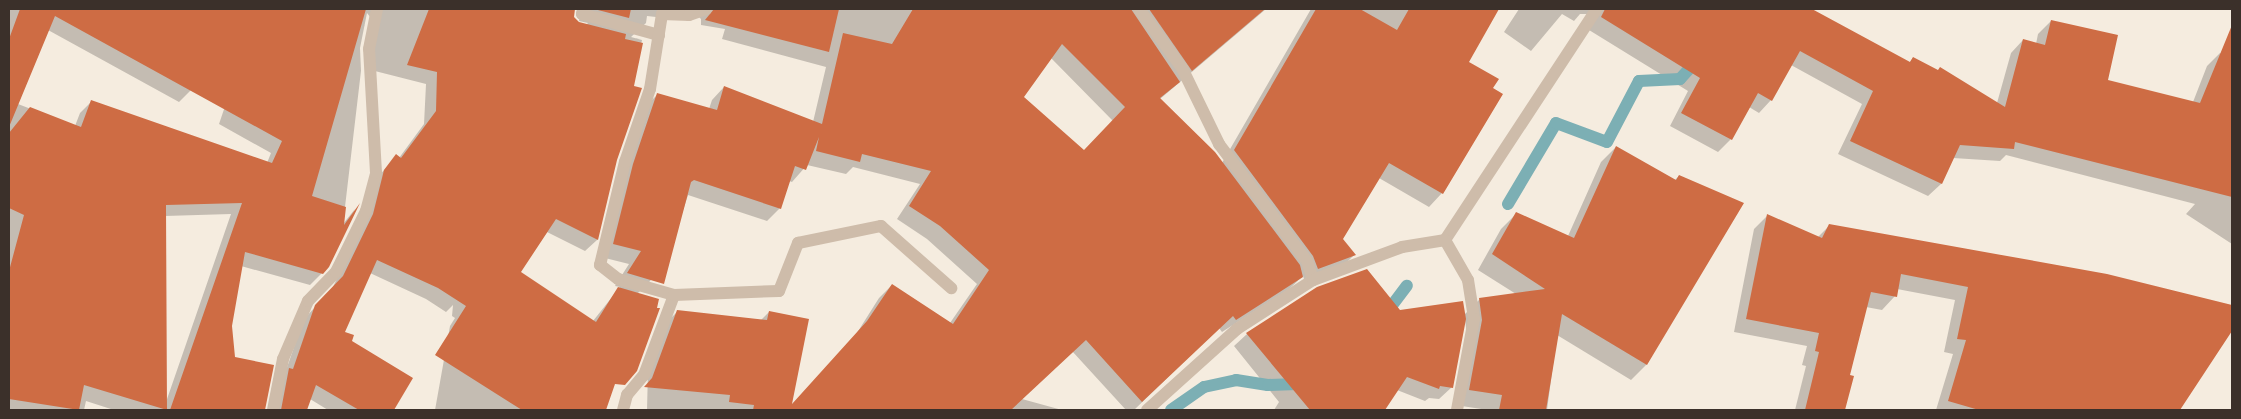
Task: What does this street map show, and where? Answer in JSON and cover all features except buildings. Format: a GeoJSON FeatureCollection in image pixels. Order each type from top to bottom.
{"type":"FeatureCollection","features":[{"type":"Feature","properties":{"kind":"street"},"geometry":{"type":"LineString","coordinates":[[273,410],[283,359],[308,301],[336,272],[366,211],[374,182],[376,172],[369,49],[377,9]]}},
{"type":"Feature","properties":{"kind":"street"},"geometry":{"type":"LineString","coordinates":[[583,9],[582,14],[659,35]]}},
{"type":"Feature","properties":{"kind":"street"},"geometry":{"type":"LineString","coordinates":[[706,9],[689,14],[662,14],[650,89],[625,162],[600,265],[618,279],[674,295],[779,291],[798,243],[880,226],[951,288]]}},
{"type":"Feature","properties":{"kind":"street"},"geometry":{"type":"LineString","coordinates":[[1139,9],[1182,68],[1219,144],[1308,261],[1313,280]]}},
{"type":"Feature","properties":{"kind":"street"},"geometry":{"type":"LineString","coordinates":[[1147,410],[1237,329],[1313,280],[1402,247],[1445,240],[1597,9]]}},
{"type":"Feature","properties":{"kind":"street"},"geometry":{"type":"LineString","coordinates":[[1445,240],[1468,280],[1474,319],[1457,410]]}},
{"type":"Feature","properties":{"kind":"street"},"geometry":{"type":"LineString","coordinates":[[623,410],[627,395],[644,375],[674,295]]}},
{"type":"Feature","properties":{"kind":"waterway"},"geometry":{"type":"LineString","coordinates":[[1508,204],[1556,123],[1607,142],[1639,81],[1680,79],[1698,59]]}},
{"type":"Feature","properties":{"kind":"waterway"},"geometry":{"type":"LineString","coordinates":[[1384,316],[1407,286]]}},
{"type":"Feature","properties":{"kind":"waterway"},"geometry":{"type":"LineString","coordinates":[[1171,410],[1204,387],[1236,380],[1268,385],[1297,384],[1304,379]]}}]}
